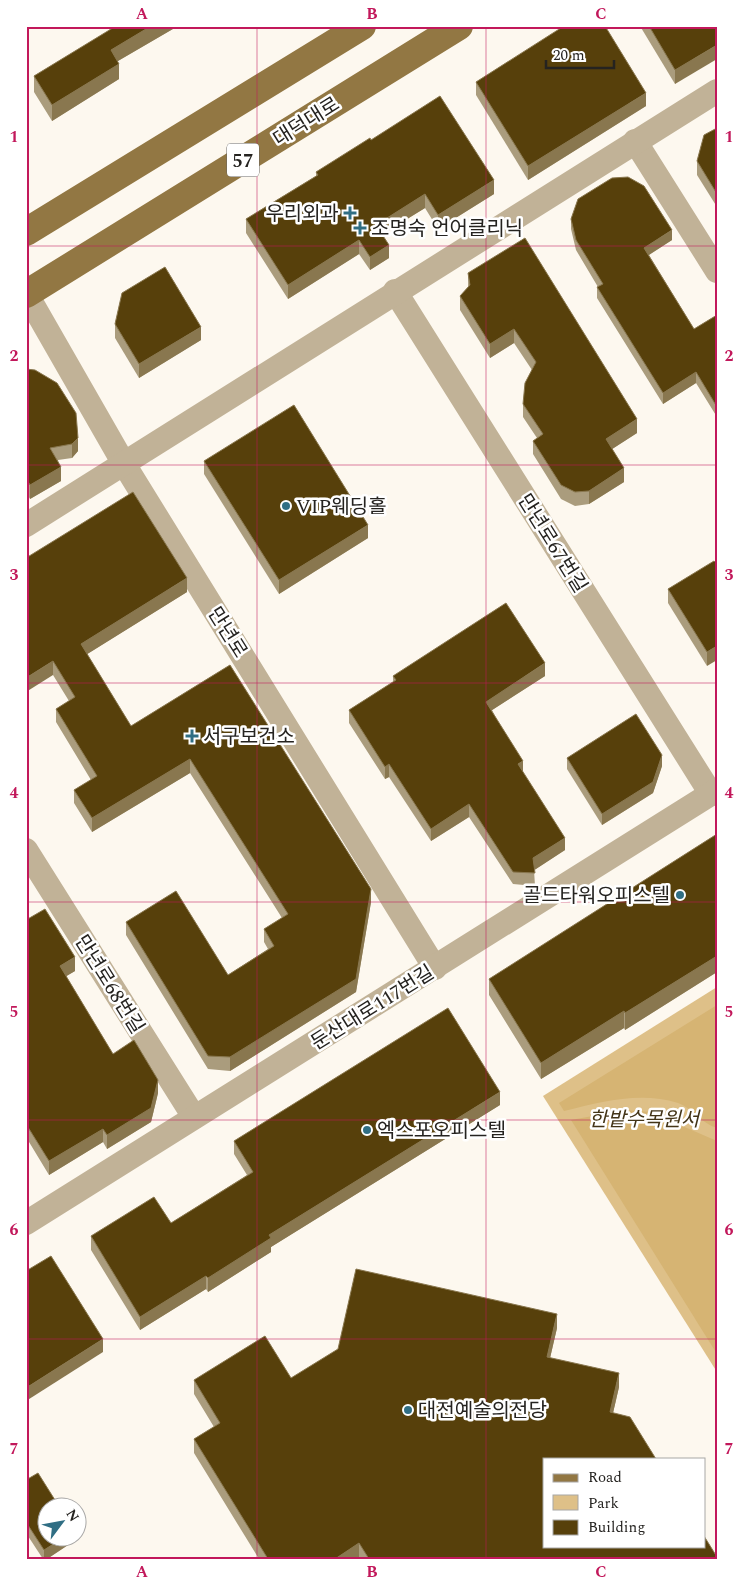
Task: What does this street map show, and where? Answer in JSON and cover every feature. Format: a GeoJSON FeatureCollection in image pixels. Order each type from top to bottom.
{"type":"FeatureCollection","features":[{"type":"Feature","properties":{"kind":"main road","name":"57"},"geometry":{"type":"LineString","coordinates":[[26,232],[362,26]]}},
{"type":"Feature","properties":{"kind":"main road","name":"대덕대로"},"geometry":{"type":"LineString","coordinates":[[26,294],[459,26]]}},
{"type":"Feature","properties":{"kind":"street"},"geometry":{"type":"LineString","coordinates":[[26,525],[395,291],[717,91]]}},
{"type":"Feature","properties":{"kind":"street"},"geometry":{"type":"LineString","coordinates":[[635,141],[717,271]]}},
{"type":"Feature","properties":{"kind":"street","name":"만년로67번길"},"geometry":{"type":"LineString","coordinates":[[395,291],[714,792]]}},
{"type":"Feature","properties":{"kind":"street","name":"만년로"},"geometry":{"type":"LineString","coordinates":[[26,294],[124,464],[435,968]]}},
{"type":"Feature","properties":{"kind":"street","name":"둔산대로117번길"},"geometry":{"type":"LineString","coordinates":[[26,1223],[714,792]]}},
{"type":"Feature","properties":{"kind":"street","name":"만년로68번길"},"geometry":{"type":"LineString","coordinates":[[26,850],[194,1117]]}},
{"type":"Feature","properties":{"kind":"green space","name":"한밭수목원서"},"geometry":{"type":"Polygon","coordinates":[[[717,987],[717,1372],[543,1096],[717,987]]]}},
{"type":"Feature","properties":{"kind":"green space"},"geometry":{"type":"Polygon","coordinates":[[[717,1005],[717,1128],[683,1105],[649,1098],[621,1099],[564,1111],[559,1103],[717,1005]]]}},
{"type":"Feature","properties":{"kind":"green space"},"geometry":{"type":"Polygon","coordinates":[[[625,1110],[650,1112],[717,1141],[717,1354],[571,1120],[625,1110]]]}},
{"type":"Feature","properties":{"kind":"building"},"geometry":{"type":"Polygon","coordinates":[[[116,26],[151,26],[111,50],[119,64],[52,105],[34,76],[116,26]]]}},
{"type":"Feature","properties":{"kind":"building"},"geometry":{"type":"Polygon","coordinates":[[[564,26],[605,26],[646,93],[528,166],[476,82],[564,26]]]}},
{"type":"Feature","properties":{"kind":"building"},"geometry":{"type":"Polygon","coordinates":[[[649,26],[717,26],[717,45],[675,70],[649,26]]]}},
{"type":"Feature","properties":{"kind":"building"},"geometry":{"type":"Polygon","coordinates":[[[440,96],[494,180],[438,215],[425,194],[376,225],[389,245],[370,257],[359,240],[288,285],[246,219],[318,175],[316,172],[440,96]]]}},
{"type":"Feature","properties":{"kind":"building"},"geometry":{"type":"Polygon","coordinates":[[[717,128],[717,194],[697,161],[704,135],[717,128]]]}},
{"type":"Feature","properties":{"kind":"building"},"geometry":{"type":"Polygon","coordinates":[[[628,177],[644,186],[672,230],[644,248],[694,329],[717,315],[717,407],[696,372],[663,393],[597,287],[603,284],[576,240],[571,219],[578,199],[612,178],[628,177]]]}},
{"type":"Feature","properties":{"kind":"building"},"geometry":{"type":"Polygon","coordinates":[[[525,238],[637,419],[606,439],[624,468],[589,491],[575,492],[561,485],[533,441],[543,434],[523,404],[525,383],[536,362],[514,329],[490,344],[460,296],[470,285],[468,273],[525,238]]]}},
{"type":"Feature","properties":{"kind":"building"},"geometry":{"type":"Polygon","coordinates":[[[165,267],[201,327],[139,364],[115,324],[122,293],[165,267]]]}},
{"type":"Feature","properties":{"kind":"building"},"geometry":{"type":"Polygon","coordinates":[[[26,369],[35,370],[57,383],[76,413],[78,438],[72,444],[50,448],[61,467],[30,485],[26,478],[26,369]]]}},
{"type":"Feature","properties":{"kind":"building","name":"VIP웨딩홀"},"geometry":{"type":"Polygon","coordinates":[[[294,405],[368,525],[279,580],[204,461],[294,405]]]}},
{"type":"Feature","properties":{"kind":"building"},"geometry":{"type":"Polygon","coordinates":[[[133,492],[187,578],[81,644],[131,726],[230,665],[371,889],[356,979],[230,1057],[208,1056],[126,922],[176,891],[228,975],[274,946],[264,929],[288,914],[190,759],[92,818],[74,790],[97,776],[56,709],[75,697],[53,661],[26,678],[26,558],[133,492]]]}},
{"type":"Feature","properties":{"kind":"building"},"geometry":{"type":"Polygon","coordinates":[[[714,561],[717,564],[717,646],[707,652],[668,589],[714,561]]]}},
{"type":"Feature","properties":{"kind":"building"},"geometry":{"type":"Polygon","coordinates":[[[506,603],[545,663],[486,702],[523,761],[518,764],[565,838],[533,858],[535,873],[513,872],[469,804],[431,829],[389,764],[385,767],[349,710],[396,680],[393,676],[506,603]]]}},
{"type":"Feature","properties":{"kind":"building"},"geometry":{"type":"Polygon","coordinates":[[[636,714],[662,755],[653,782],[602,814],[567,758],[636,714]]]}},
{"type":"Feature","properties":{"kind":"building"},"geometry":{"type":"Polygon","coordinates":[[[717,834],[717,956],[541,1063],[489,979],[717,834]]]}},
{"type":"Feature","properties":{"kind":"building"},"geometry":{"type":"Polygon","coordinates":[[[45,909],[75,957],[60,966],[113,1054],[134,1040],[158,1080],[151,1108],[107,1135],[103,1129],[49,1161],[26,1124],[26,920],[45,909]]]}},
{"type":"Feature","properties":{"kind":"building"},"geometry":{"type":"Polygon","coordinates":[[[448,1008],[500,1092],[269,1235],[271,1238],[208,1278],[206,1276],[140,1317],[91,1236],[154,1197],[171,1223],[253,1172],[234,1141],[448,1008]]]}},
{"type":"Feature","properties":{"kind":"building"},"geometry":{"type":"Polygon","coordinates":[[[51,1256],[103,1339],[26,1388],[26,1271],[51,1256]]]}},
{"type":"Feature","properties":{"kind":"building","name":"대전예술의전당"},"geometry":{"type":"Polygon","coordinates":[[[356,1269],[557,1314],[547,1357],[619,1373],[610,1412],[630,1417],[655,1458],[543,1458],[543,1548],[706,1548],[706,1539],[717,1559],[369,1559],[359,1543],[335,1559],[268,1559],[194,1439],[220,1423],[194,1380],[265,1336],[291,1378],[338,1349],[356,1269]]]}},
{"type":"Feature","properties":{"kind":"building"},"geometry":{"type":"Polygon","coordinates":[[[38,1473],[54,1498],[38,1498],[38,1541],[26,1522],[26,1480],[38,1473]]]}},
{"type":"Feature","properties":{"kind":"place","name":"우리외과"},"geometry":{"type":"Point","coordinates":[350,213]}},
{"type":"Feature","properties":{"kind":"place","name":"조명숙 언어클리닉"},"geometry":{"type":"Point","coordinates":[360,228]}},
{"type":"Feature","properties":{"kind":"place","name":"VIP웨딩홀"},"geometry":{"type":"Point","coordinates":[286,506]}},
{"type":"Feature","properties":{"kind":"place","name":"서구보건소"},"geometry":{"type":"Point","coordinates":[192,736]}},
{"type":"Feature","properties":{"kind":"place","name":"골드타워오피스텔"},"geometry":{"type":"Point","coordinates":[680,895]}},
{"type":"Feature","properties":{"kind":"place","name":"엑스포오피스텔"},"geometry":{"type":"Point","coordinates":[367,1130]}},
{"type":"Feature","properties":{"kind":"place","name":"대전예술의전당"},"geometry":{"type":"Point","coordinates":[408,1410]}}]}
